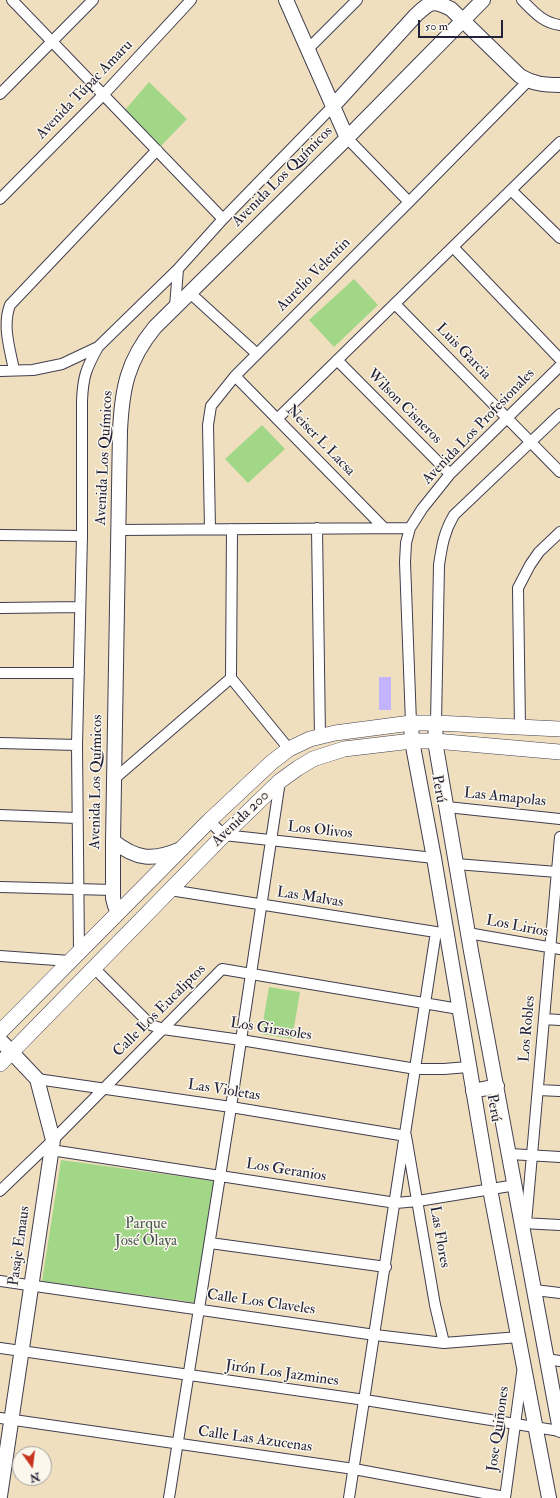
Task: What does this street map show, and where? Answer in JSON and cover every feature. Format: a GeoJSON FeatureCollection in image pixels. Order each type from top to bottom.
{"type":"FeatureCollection","features":[{"type":"Feature","properties":{"kind":"main road"},"geometry":{"type":"LineString","coordinates":[[286,0],[347,138]]}},
{"type":"Feature","properties":{"kind":"main road","name":"Avenida Los Químicos"},"geometry":{"type":"LineString","coordinates":[[120,910],[115,906],[113,898],[113,780],[121,405],[127,376],[134,358],[155,327],[347,138],[483,0]]}},
{"type":"Feature","properties":{"kind":"main road"},"geometry":{"type":"LineString","coordinates":[[333,106],[424,8],[431,3],[438,3],[451,9],[520,76],[528,81],[545,85],[560,85]]}},
{"type":"Feature","properties":{"kind":"main road","name":"Avenida 200"},"geometry":{"type":"LineString","coordinates":[[0,1032],[209,821],[272,762],[289,749],[310,739],[364,728],[410,723],[560,729]]}},
{"type":"Feature","properties":{"kind":"main road","name":"Perú"},"geometry":{"type":"LineString","coordinates":[[410,723],[434,858],[441,933],[459,1009],[490,1189],[549,1498]]}},
{"type":"Feature","properties":{"kind":"main road","name":"Perú"},"geometry":{"type":"LineString","coordinates":[[436,723],[435,741],[468,933],[524,1223],[535,1290],[554,1360],[560,1430]]}},
{"type":"Feature","properties":{"kind":"main road","name":"Avenida 200"},"geometry":{"type":"LineString","coordinates":[[0,1064],[93,967],[224,835],[280,781],[298,768],[325,754],[344,749],[412,741],[435,741],[560,752]]}},
{"type":"Feature","properties":{"kind":"main road"},"geometry":{"type":"LineString","coordinates":[[113,841],[124,850],[137,856],[151,858],[165,856],[181,849]]}},
{"type":"Feature","properties":{"kind":"main road","name":"Pasaje Emaus"},"geometry":{"type":"LineString","coordinates":[[0,1040],[37,1079],[52,1145],[22,1352],[6,1418],[0,1496]]}},
{"type":"Feature","properties":{"kind":"main road"},"geometry":{"type":"LineString","coordinates":[[473,1091],[497,1086]]}},
{"type":"Feature","properties":{"kind":"street"},"geometry":{"type":"LineString","coordinates":[[12,0],[223,219]]}},
{"type":"Feature","properties":{"kind":"street"},"geometry":{"type":"LineString","coordinates":[[0,94],[93,0]]}},
{"type":"Feature","properties":{"kind":"street","name":"Avenida Túpac Amaru"},"geometry":{"type":"LineString","coordinates":[[0,199],[104,94],[191,0]]}},
{"type":"Feature","properties":{"kind":"street"},"geometry":{"type":"LineString","coordinates":[[308,49],[357,0]]}},
{"type":"Feature","properties":{"kind":"street"},"geometry":{"type":"LineString","coordinates":[[522,0],[541,19],[546,22],[560,25]]}},
{"type":"Feature","properties":{"kind":"street","name":"Aurelio Velentin"},"geometry":{"type":"LineString","coordinates":[[210,529],[208,425],[211,406],[235,376],[528,81]]}},
{"type":"Feature","properties":{"kind":"street"},"geometry":{"type":"LineString","coordinates":[[0,956],[74,957],[78,890],[77,745],[82,536],[83,383],[87,366],[98,347],[178,269],[223,219],[333,106]]}},
{"type":"Feature","properties":{"kind":"street"},"geometry":{"type":"LineString","coordinates":[[347,138],[409,202]]}},
{"type":"Feature","properties":{"kind":"street"},"geometry":{"type":"LineString","coordinates":[[277,419],[560,142]]}},
{"type":"Feature","properties":{"kind":"street"},"geometry":{"type":"LineString","coordinates":[[14,370],[6,327],[6,315],[10,305],[157,150]]}},
{"type":"Feature","properties":{"kind":"street"},"geometry":{"type":"LineString","coordinates":[[511,190],[560,238]]}},
{"type":"Feature","properties":{"kind":"street"},"geometry":{"type":"LineString","coordinates":[[453,247],[560,359]]}},
{"type":"Feature","properties":{"kind":"street"},"geometry":{"type":"LineString","coordinates":[[175,307],[178,269]]}},
{"type":"Feature","properties":{"kind":"street"},"geometry":{"type":"LineString","coordinates":[[190,293],[257,354]]}},
{"type":"Feature","properties":{"kind":"street","name":"Luis Garcia"},"geometry":{"type":"LineString","coordinates":[[395,304],[560,472]]}},
{"type":"Feature","properties":{"kind":"street"},"geometry":{"type":"LineString","coordinates":[[0,371],[33,370],[62,364],[98,347]]}},
{"type":"Feature","properties":{"kind":"street","name":"Wilson Cisneros"},"geometry":{"type":"LineString","coordinates":[[337,360],[450,474]]}},
{"type":"Feature","properties":{"kind":"street","name":"Avenida Los Profesionales"},"geometry":{"type":"LineString","coordinates":[[410,723],[405,562],[406,544],[410,528],[422,509],[450,474],[560,366]]}},
{"type":"Feature","properties":{"kind":"street","name":"Neiser L Lacsa"},"geometry":{"type":"LineString","coordinates":[[235,376],[384,528]]}},
{"type":"Feature","properties":{"kind":"street"},"geometry":{"type":"LineString","coordinates":[[436,723],[439,565],[446,528],[454,515],[560,414]]}},
{"type":"Feature","properties":{"kind":"street"},"geometry":{"type":"LineString","coordinates":[[317,528],[320,737]]}},
{"type":"Feature","properties":{"kind":"street"},"geometry":{"type":"LineString","coordinates":[[118,530],[410,528]]}},
{"type":"Feature","properties":{"kind":"street"},"geometry":{"type":"LineString","coordinates":[[232,529],[231,678],[289,749]]}},
{"type":"Feature","properties":{"kind":"street"},"geometry":{"type":"LineString","coordinates":[[520,728],[518,588],[530,565],[539,552],[560,532]]}},
{"type":"Feature","properties":{"kind":"street"},"geometry":{"type":"LineString","coordinates":[[0,535],[82,536]]}},
{"type":"Feature","properties":{"kind":"street"},"geometry":{"type":"LineString","coordinates":[[0,608],[80,607]]}},
{"type":"Feature","properties":{"kind":"street"},"geometry":{"type":"LineString","coordinates":[[0,673],[79,673]]}},
{"type":"Feature","properties":{"kind":"street"},"geometry":{"type":"LineString","coordinates":[[113,780],[231,678]]}},
{"type":"Feature","properties":{"kind":"street"},"geometry":{"type":"LineString","coordinates":[[0,743],[77,745]]}},
{"type":"Feature","properties":{"kind":"street"},"geometry":{"type":"LineString","coordinates":[[170,1498],[242,1040],[280,781]]}},
{"type":"Feature","properties":{"kind":"street","name":"Las Amapolas"},"geometry":{"type":"LineString","coordinates":[[447,807],[560,819]]}},
{"type":"Feature","properties":{"kind":"street"},"geometry":{"type":"LineString","coordinates":[[0,815],[78,818]]}},
{"type":"Feature","properties":{"kind":"street"},"geometry":{"type":"LineString","coordinates":[[209,821],[224,835]]}},
{"type":"Feature","properties":{"kind":"street","name":"Los Olivos"},"geometry":{"type":"LineString","coordinates":[[224,835],[434,858]]}},
{"type":"Feature","properties":{"kind":"street","name":"Los Robles"},"geometry":{"type":"LineString","coordinates":[[524,1223],[532,1155],[544,1019],[555,949],[558,884],[557,872],[560,837]]}},
{"type":"Feature","properties":{"kind":"street"},"geometry":{"type":"LineString","coordinates":[[456,864],[557,872]]}},
{"type":"Feature","properties":{"kind":"street"},"geometry":{"type":"LineString","coordinates":[[0,888],[113,890]]}},
{"type":"Feature","properties":{"kind":"street","name":"Las Malvas"},"geometry":{"type":"LineString","coordinates":[[170,890],[262,906],[441,933]]}},
{"type":"Feature","properties":{"kind":"street"},"geometry":{"type":"LineString","coordinates":[[349,1498],[396,1204],[426,1003],[441,933]]}},
{"type":"Feature","properties":{"kind":"street","name":"Los Lirios"},"geometry":{"type":"LineString","coordinates":[[468,933],[555,949]]}},
{"type":"Feature","properties":{"kind":"street","name":"Los Girasoles"},"geometry":{"type":"LineString","coordinates":[[93,967],[150,1025],[163,1029],[416,1068],[444,1069],[468,1067]]}},
{"type":"Feature","properties":{"kind":"street","name":"Calle Los Eucaliptos"},"geometry":{"type":"LineString","coordinates":[[0,1191],[52,1145],[104,1088],[222,969],[459,1009]]}},
{"type":"Feature","properties":{"kind":"street"},"geometry":{"type":"LineString","coordinates":[[544,1019],[560,1020]]}},
{"type":"Feature","properties":{"kind":"street","name":"Las Violetas"},"geometry":{"type":"LineString","coordinates":[[37,1079],[231,1107],[406,1136]]}},
{"type":"Feature","properties":{"kind":"street"},"geometry":{"type":"LineString","coordinates":[[538,1090],[560,1091]]}},
{"type":"Feature","properties":{"kind":"street","name":"Las Flores"},"geometry":{"type":"LineString","coordinates":[[406,1136],[435,1305],[444,1343]]}},
{"type":"Feature","properties":{"kind":"street","name":"Los Geranios"},"geometry":{"type":"LineString","coordinates":[[52,1145],[396,1204],[516,1185]]}},
{"type":"Feature","properties":{"kind":"street"},"geometry":{"type":"LineString","coordinates":[[510,1154],[560,1157]]}},
{"type":"Feature","properties":{"kind":"street"},"geometry":{"type":"LineString","coordinates":[[524,1223],[560,1225]]}},
{"type":"Feature","properties":{"kind":"street"},"geometry":{"type":"LineString","coordinates":[[210,1242],[386,1267]]}},
{"type":"Feature","properties":{"kind":"street","name":"Calle Los Claveles"},"geometry":{"type":"LineString","coordinates":[[0,1281],[31,1287],[375,1335],[444,1343],[518,1337]]}},
{"type":"Feature","properties":{"kind":"street"},"geometry":{"type":"LineString","coordinates":[[535,1290],[560,1293]]}},
{"type":"Feature","properties":{"kind":"street","name":"Jirón Los Jazmines"},"geometry":{"type":"LineString","coordinates":[[0,1348],[365,1400],[560,1430]]}},
{"type":"Feature","properties":{"kind":"street","name":"Jose Quiñones"},"geometry":{"type":"LineString","coordinates":[[505,1497],[523,1365]]}},
{"type":"Feature","properties":{"kind":"street","name":"Calle Las Azucenas"},"geometry":{"type":"LineString","coordinates":[[6,1418],[354,1470],[505,1497]]}},
{"type":"Feature","properties":{"kind":"green space"},"geometry":{"type":"Polygon","coordinates":[[[149,82],[187,119],[161,146],[125,110],[149,82]]]}},
{"type":"Feature","properties":{"kind":"green space"},"geometry":{"type":"Polygon","coordinates":[[[354,279],[378,305],[334,347],[309,320],[354,279]]]}},
{"type":"Feature","properties":{"kind":"green space"},"geometry":{"type":"Polygon","coordinates":[[[262,425],[285,449],[248,483],[225,459],[262,425]]]}},
{"type":"Feature","properties":{"kind":"green space"},"geometry":{"type":"Polygon","coordinates":[[[269,987],[300,992],[292,1039],[261,1034],[269,987]]]}},
{"type":"Feature","properties":{"kind":"green space","name":"Parque José Olaya"},"geometry":{"type":"Polygon","coordinates":[[[61,1160],[215,1181],[198,1303],[42,1281],[61,1160]]]}},
{"type":"Feature","properties":{"kind":"building"},"geometry":{"type":"Polygon","coordinates":[[[379,677],[391,677],[391,710],[379,710],[379,677]]]}}]}
